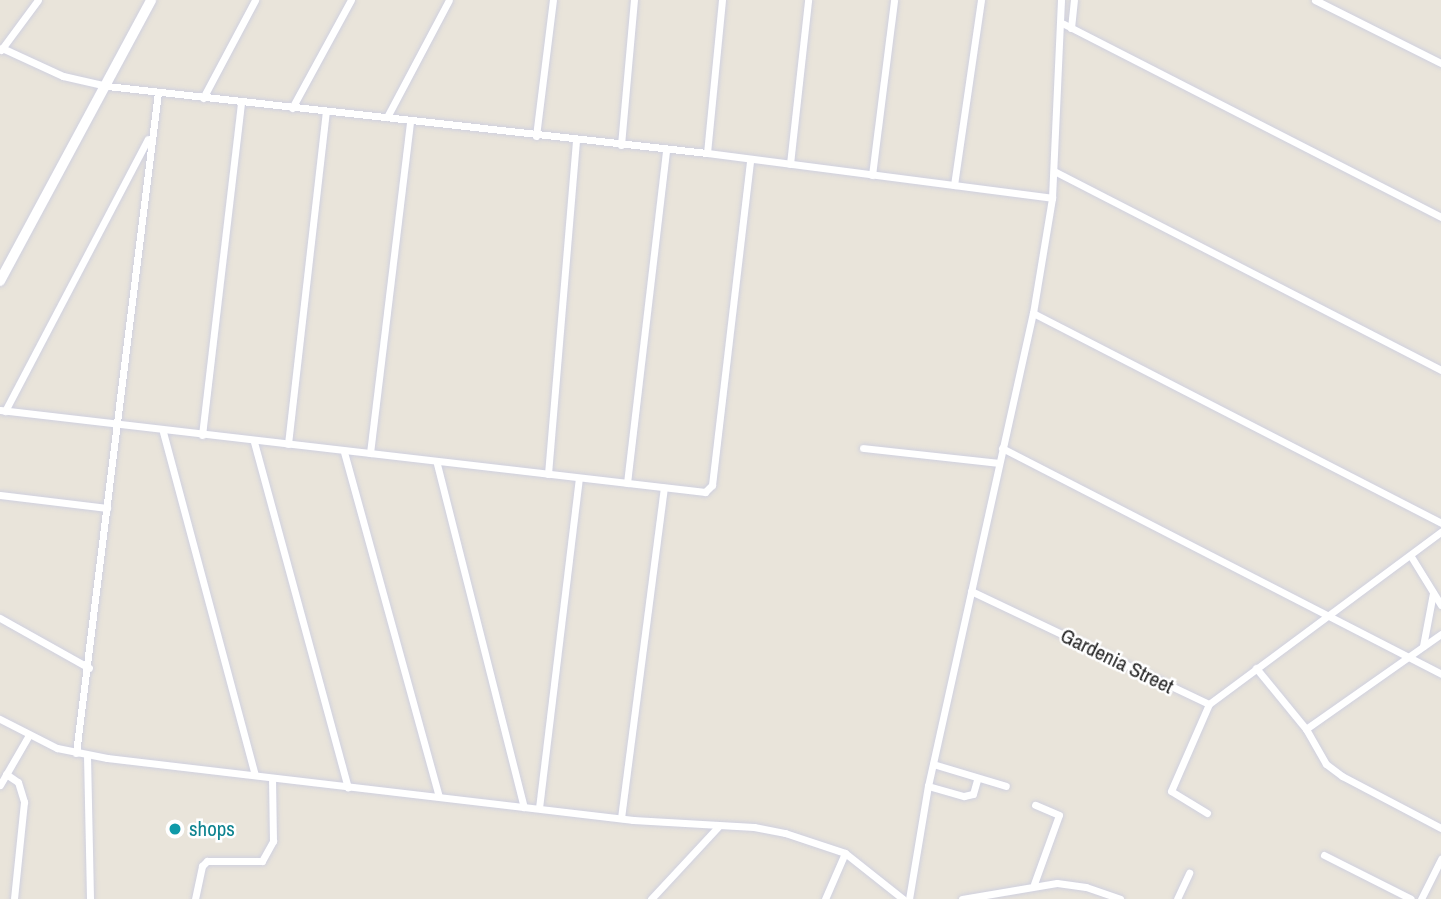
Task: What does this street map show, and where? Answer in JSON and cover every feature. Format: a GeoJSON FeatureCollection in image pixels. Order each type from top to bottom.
{"type":"FeatureCollection","features":[{"type":"Feature","properties":{"kind":"street"},"geometry":{"type":"LineString","coordinates":[[37,0],[1,50],[63,76],[107,86],[576,141],[706,153],[1052,198]]}},
{"type":"Feature","properties":{"kind":"street"},"geometry":{"type":"LineString","coordinates":[[0,281],[151,0]]}},
{"type":"Feature","properties":{"kind":"street"},"geometry":{"type":"LineString","coordinates":[[204,97],[255,0]]}},
{"type":"Feature","properties":{"kind":"street"},"geometry":{"type":"LineString","coordinates":[[292,108],[351,0]]}},
{"type":"Feature","properties":{"kind":"street"},"geometry":{"type":"LineString","coordinates":[[387,117],[449,0]]}},
{"type":"Feature","properties":{"kind":"street"},"geometry":{"type":"LineString","coordinates":[[536,136],[553,0]]}},
{"type":"Feature","properties":{"kind":"street"},"geometry":{"type":"LineString","coordinates":[[621,145],[634,0]]}},
{"type":"Feature","properties":{"kind":"street"},"geometry":{"type":"LineString","coordinates":[[706,153],[722,0]]}},
{"type":"Feature","properties":{"kind":"street"},"geometry":{"type":"LineString","coordinates":[[790,164],[808,0]]}},
{"type":"Feature","properties":{"kind":"street"},"geometry":{"type":"LineString","coordinates":[[872,175],[894,0]]}},
{"type":"Feature","properties":{"kind":"street"},"geometry":{"type":"LineString","coordinates":[[954,185],[981,0]]}},
{"type":"Feature","properties":{"kind":"street"},"geometry":{"type":"LineString","coordinates":[[1061,0],[1067,26],[1441,217]]}},
{"type":"Feature","properties":{"kind":"street"},"geometry":{"type":"LineString","coordinates":[[909,899],[928,786],[1033,313],[1052,198],[1067,26],[1074,0]]}},
{"type":"Feature","properties":{"kind":"street"},"geometry":{"type":"LineString","coordinates":[[1315,0],[1441,63]]}},
{"type":"Feature","properties":{"kind":"street"},"geometry":{"type":"LineString","coordinates":[[76,753],[89,668],[115,424],[158,92]]}},
{"type":"Feature","properties":{"kind":"street"},"geometry":{"type":"LineString","coordinates":[[202,435],[241,102]]}},
{"type":"Feature","properties":{"kind":"street"},"geometry":{"type":"LineString","coordinates":[[288,444],[326,113]]}},
{"type":"Feature","properties":{"kind":"street"},"geometry":{"type":"LineString","coordinates":[[370,453],[410,121]]}},
{"type":"Feature","properties":{"kind":"street"},"geometry":{"type":"LineString","coordinates":[[151,133],[3,410],[163,432],[705,492],[712,485],[750,160]]}},
{"type":"Feature","properties":{"kind":"street"},"geometry":{"type":"LineString","coordinates":[[548,474],[576,141]]}},
{"type":"Feature","properties":{"kind":"street"},"geometry":{"type":"LineString","coordinates":[[627,483],[666,149]]}},
{"type":"Feature","properties":{"kind":"street"},"geometry":{"type":"LineString","coordinates":[[1054,171],[1441,370]]}},
{"type":"Feature","properties":{"kind":"street"},"geometry":{"type":"LineString","coordinates":[[1033,313],[1441,523]]}},
{"type":"Feature","properties":{"kind":"street"},"geometry":{"type":"LineString","coordinates":[[163,432],[255,775]]}},
{"type":"Feature","properties":{"kind":"street"},"geometry":{"type":"LineString","coordinates":[[254,442],[348,787]]}},
{"type":"Feature","properties":{"kind":"street"},"geometry":{"type":"LineString","coordinates":[[863,448],[998,463]]}},
{"type":"Feature","properties":{"kind":"street"},"geometry":{"type":"LineString","coordinates":[[1002,448],[1441,674]]}},
{"type":"Feature","properties":{"kind":"street"},"geometry":{"type":"LineString","coordinates":[[344,452],[439,796]]}},
{"type":"Feature","properties":{"kind":"street"},"geometry":{"type":"LineString","coordinates":[[437,464],[524,807]]}},
{"type":"Feature","properties":{"kind":"street"},"geometry":{"type":"LineString","coordinates":[[538,808],[579,478]]}},
{"type":"Feature","properties":{"kind":"street"},"geometry":{"type":"LineString","coordinates":[[621,818],[664,488]]}},
{"type":"Feature","properties":{"kind":"street"},"geometry":{"type":"LineString","coordinates":[[0,495],[107,508]]}},
{"type":"Feature","properties":{"kind":"street"},"geometry":{"type":"LineString","coordinates":[[1208,813],[1171,791],[1209,704],[1326,616],[1412,558],[1441,532]]}},
{"type":"Feature","properties":{"kind":"street"},"geometry":{"type":"LineString","coordinates":[[1412,558],[1441,605]]}},
{"type":"Feature","properties":{"kind":"street","name":"Gardenia Street"},"geometry":{"type":"LineString","coordinates":[[971,591],[1209,704]]}},
{"type":"Feature","properties":{"kind":"street"},"geometry":{"type":"LineString","coordinates":[[1423,646],[1433,593]]}},
{"type":"Feature","properties":{"kind":"street"},"geometry":{"type":"LineString","coordinates":[[0,618],[89,668]]}},
{"type":"Feature","properties":{"kind":"street"},"geometry":{"type":"LineString","coordinates":[[1306,729],[1441,634]]}},
{"type":"Feature","properties":{"kind":"street"},"geometry":{"type":"LineString","coordinates":[[1256,668],[1306,729],[1326,764],[1342,776],[1441,828]]}},
{"type":"Feature","properties":{"kind":"street"},"geometry":{"type":"LineString","coordinates":[[0,719],[29,735],[87,755],[621,818],[785,833],[845,853],[902,899]]}},
{"type":"Feature","properties":{"kind":"street"},"geometry":{"type":"LineString","coordinates":[[0,785],[29,735]]}},
{"type":"Feature","properties":{"kind":"street"},"geometry":{"type":"LineString","coordinates":[[87,755],[90,899]]}},
{"type":"Feature","properties":{"kind":"street"},"geometry":{"type":"LineString","coordinates":[[933,764],[977,780],[1006,786]]}},
{"type":"Feature","properties":{"kind":"street"},"geometry":{"type":"LineString","coordinates":[[6,774],[18,782],[24,802],[14,899]]}},
{"type":"Feature","properties":{"kind":"street"},"geometry":{"type":"LineString","coordinates":[[195,899],[202,866],[207,861],[262,861],[273,841],[272,778]]}},
{"type":"Feature","properties":{"kind":"street"},"geometry":{"type":"LineString","coordinates":[[928,786],[964,796],[972,794],[977,780]]}},
{"type":"Feature","properties":{"kind":"street"},"geometry":{"type":"LineString","coordinates":[[1034,884],[1059,815],[1035,805]]}},
{"type":"Feature","properties":{"kind":"street"},"geometry":{"type":"LineString","coordinates":[[651,899],[718,827]]}},
{"type":"Feature","properties":{"kind":"street"},"geometry":{"type":"LineString","coordinates":[[825,899],[845,853]]}},
{"type":"Feature","properties":{"kind":"street"},"geometry":{"type":"LineString","coordinates":[[1324,855],[1411,899]]}},
{"type":"Feature","properties":{"kind":"street"},"geometry":{"type":"LineString","coordinates":[[1421,899],[1441,859]]}},
{"type":"Feature","properties":{"kind":"street"},"geometry":{"type":"LineString","coordinates":[[1177,899],[1189,873]]}},
{"type":"Feature","properties":{"kind":"street"},"geometry":{"type":"LineString","coordinates":[[962,899],[1034,884],[1086,887],[1119,899]]}},
{"type":"Feature","properties":{"kind":"place","name":"shops"},"geometry":{"type":"Point","coordinates":[175,829]}}]}
